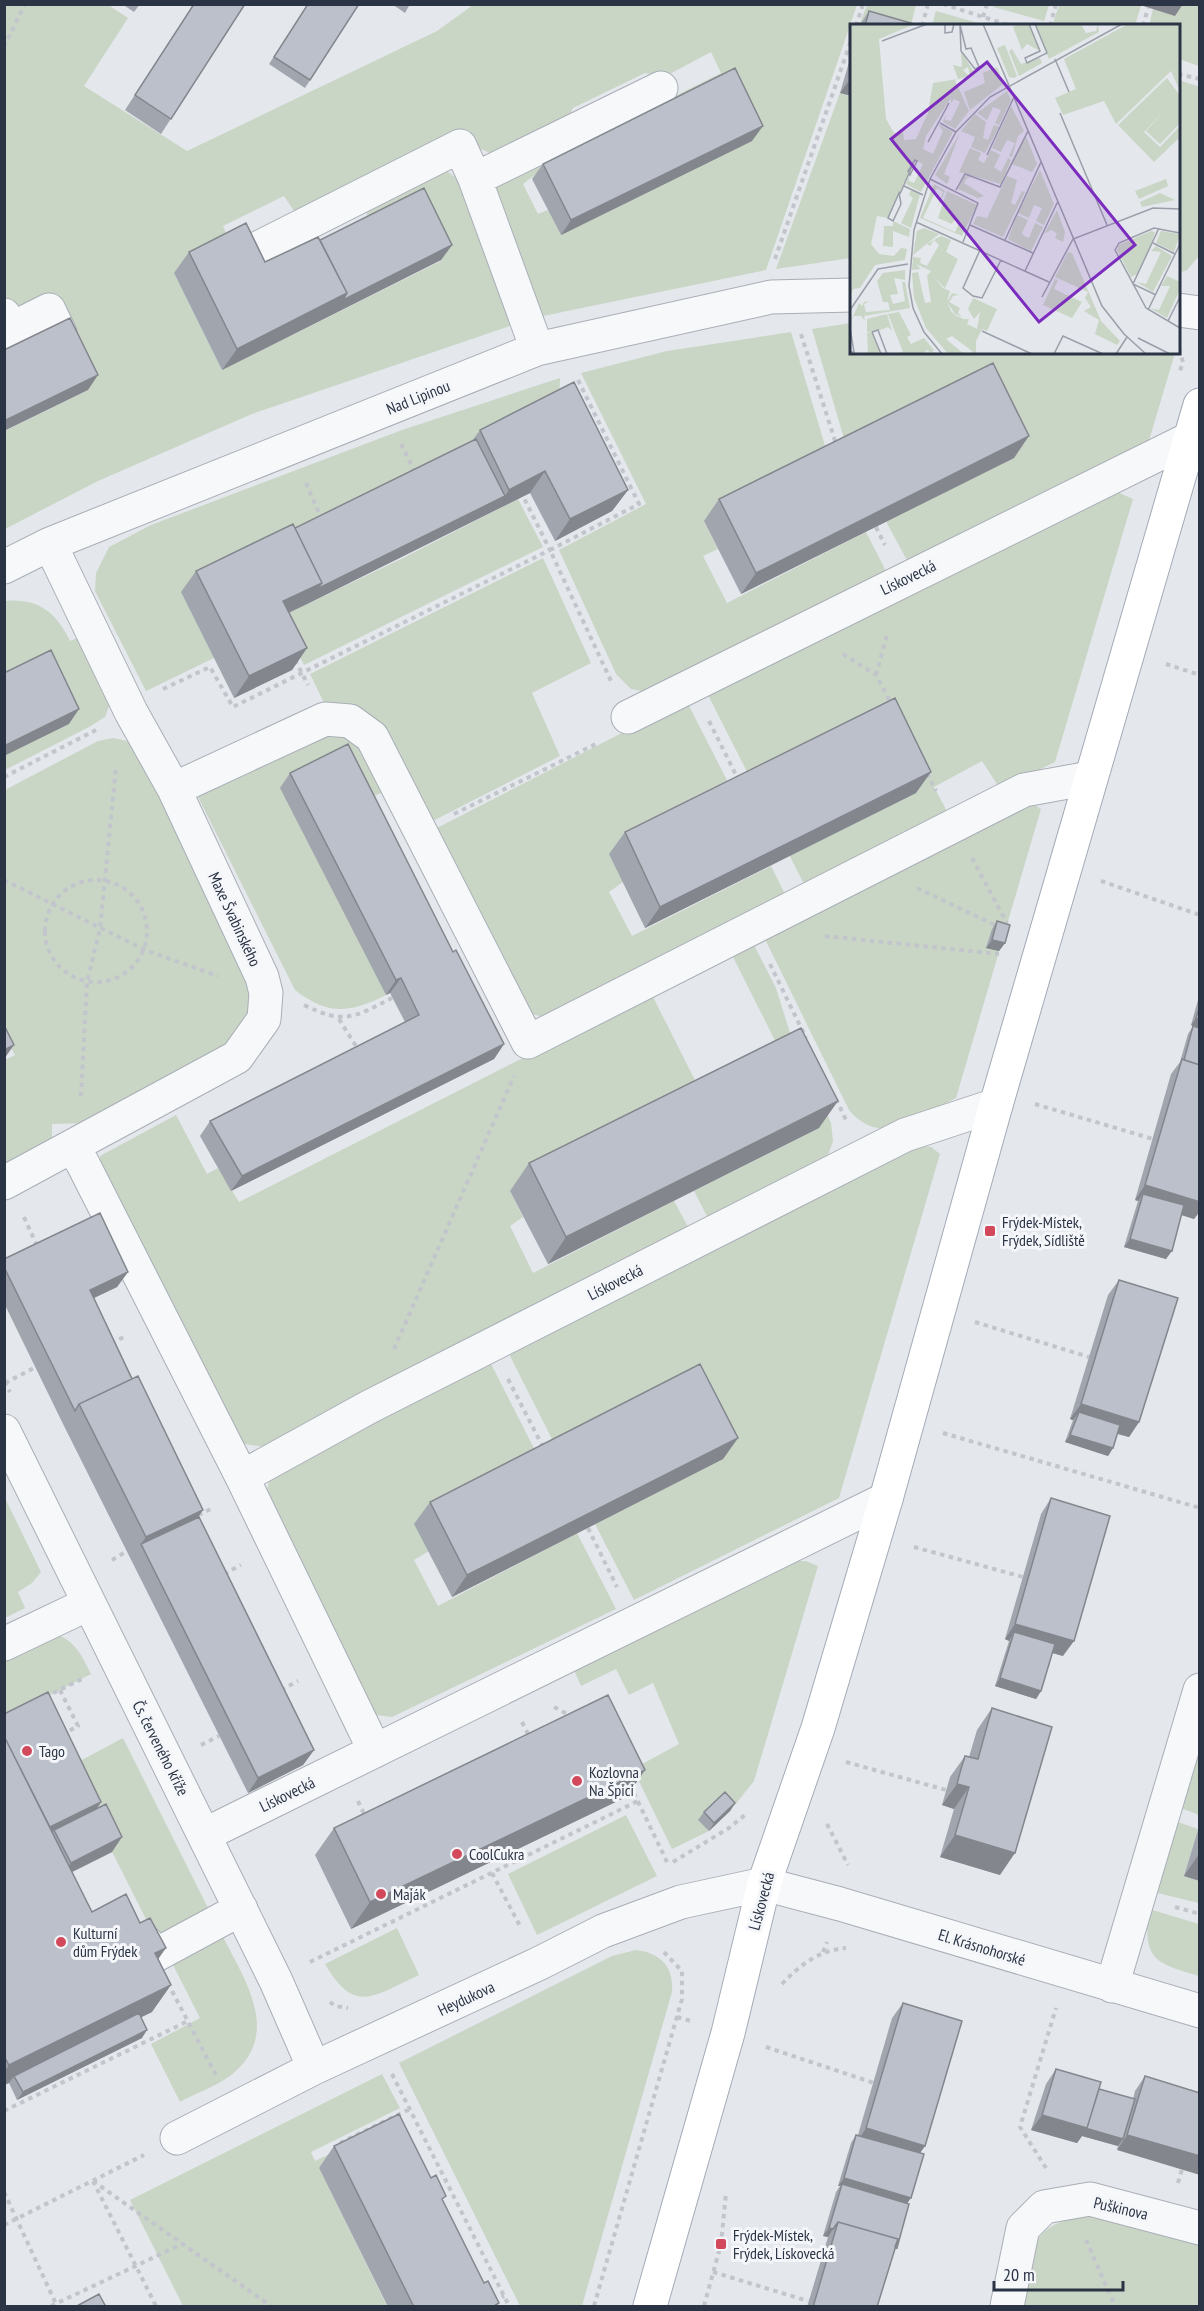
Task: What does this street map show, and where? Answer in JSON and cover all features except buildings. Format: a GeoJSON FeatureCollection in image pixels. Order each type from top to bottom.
{"type":"FeatureCollection","features":[{"type":"Feature","properties":{"kind":"main road","name":"Lískovecká"},"geometry":{"type":"LineString","coordinates":[[650,2307],[728,2033],[764,1884],[818,1728],[886,1499],[996,1105],[1200,405]]}},
{"type":"Feature","properties":{"kind":"street"},"geometry":{"type":"LineString","coordinates":[[475,179],[661,88]]}},
{"type":"Feature","properties":{"kind":"street"},"geometry":{"type":"LineString","coordinates":[[256,249],[460,146],[475,179],[537,349]]}},
{"type":"Feature","properties":{"kind":"street","name":"Nad Lipinou"},"geometry":{"type":"LineString","coordinates":[[4,567],[50,544],[537,349],[771,297],[850,296]]}},
{"type":"Feature","properties":{"kind":"street"},"geometry":{"type":"LineString","coordinates":[[1180,310],[1200,313]]}},
{"type":"Feature","properties":{"kind":"street","name":"Lískovecká"},"geometry":{"type":"LineString","coordinates":[[628,717],[1189,438]]}},
{"type":"Feature","properties":{"kind":"street","name":"Maxe Švabinského"},"geometry":{"type":"LineString","coordinates":[[4,1183],[237,1057],[264,1018],[266,993],[262,977],[174,789],[131,712],[50,544]]}},
{"type":"Feature","properties":{"kind":"street"},"geometry":{"type":"LineString","coordinates":[[174,789],[325,719],[350,722],[372,737],[528,1042],[1024,790],[1090,778]]}},
{"type":"Feature","properties":{"kind":"street","name":"Lískovecká"},"geometry":{"type":"LineString","coordinates":[[242,1477],[369,1407],[905,1135],[996,1105]]}},
{"type":"Feature","properties":{"kind":"street"},"geometry":{"type":"LineString","coordinates":[[71,1147],[82,1162],[242,1477],[375,1751]]}},
{"type":"Feature","properties":{"kind":"street","name":"Čs. červeného kříže"},"geometry":{"type":"LineString","coordinates":[[4,1431],[241,1909],[315,2068]]}},
{"type":"Feature","properties":{"kind":"street","name":"Lískovecká"},"geometry":{"type":"LineString","coordinates":[[204,1835],[886,1499]]}},
{"type":"Feature","properties":{"kind":"street"},"geometry":{"type":"LineString","coordinates":[[4,1644],[88,1604]]}},
{"type":"Feature","properties":{"kind":"street"},"geometry":{"type":"LineString","coordinates":[[1112,1986],[1200,1690]]}},
{"type":"Feature","properties":{"kind":"street","name":"Heydukova"},"geometry":{"type":"LineString","coordinates":[[177,2138],[315,2068],[540,1963],[603,1931],[681,1902],[764,1884]]}},
{"type":"Feature","properties":{"kind":"street","name":"El. Krásnohorské"},"geometry":{"type":"LineString","coordinates":[[764,1884],[840,1904],[1200,2011]]}},
{"type":"Feature","properties":{"kind":"street"},"geometry":{"type":"LineString","coordinates":[[150,1950],[241,1909]]}},
{"type":"Feature","properties":{"kind":"street","name":"Puškinova"},"geometry":{"type":"LineString","coordinates":[[1007,2307],[1023,2228],[1044,2207],[1090,2199],[1200,2228]]}},
{"type":"Feature","properties":{"kind":"path"},"geometry":{"type":"LineString","coordinates":[[4,47],[25,4]]}},
{"type":"Feature","properties":{"kind":"path"},"geometry":{"type":"LineString","coordinates":[[857,24],[863,4]]}},
{"type":"Feature","properties":{"kind":"path"},"geometry":{"type":"LineString","coordinates":[[923,24],[928,4]]}},
{"type":"Feature","properties":{"kind":"path"},"geometry":{"type":"LineString","coordinates":[[943,4],[1005,24]]}},
{"type":"Feature","properties":{"kind":"path"},"geometry":{"type":"LineString","coordinates":[[983,17],[987,4]]}},
{"type":"Feature","properties":{"kind":"path"},"geometry":{"type":"LineString","coordinates":[[1051,24],[1056,4]]}},
{"type":"Feature","properties":{"kind":"path"},"geometry":{"type":"LineString","coordinates":[[1144,24],[1148,8]]}},
{"type":"Feature","properties":{"kind":"path"},"geometry":{"type":"LineString","coordinates":[[771,297],[769,277],[850,44]]}},
{"type":"Feature","properties":{"kind":"path"},"geometry":{"type":"LineString","coordinates":[[1180,74],[1200,80]]}},
{"type":"Feature","properties":{"kind":"path"},"geometry":{"type":"LineString","coordinates":[[798,325],[839,453]]}},
{"type":"Feature","properties":{"kind":"path"},"geometry":{"type":"LineString","coordinates":[[71,1147],[79,1127],[87,982],[100,929],[118,739],[131,712],[142,700],[210,667],[233,707],[639,504],[570,365],[537,349]]}},
{"type":"Feature","properties":{"kind":"path"},"geometry":{"type":"LineString","coordinates":[[1180,352],[1183,362],[1180,372]]}},
{"type":"Feature","properties":{"kind":"path"},"geometry":{"type":"LineString","coordinates":[[398,437],[417,477]]}},
{"type":"Feature","properties":{"kind":"path"},"geometry":{"type":"LineString","coordinates":[[610,464],[618,460]]}},
{"type":"Feature","properties":{"kind":"path"},"geometry":{"type":"LineString","coordinates":[[301,474],[324,524]]}},
{"type":"Feature","properties":{"kind":"path"},"geometry":{"type":"LineString","coordinates":[[523,496],[628,717]]}},
{"type":"Feature","properties":{"kind":"path"},"geometry":{"type":"LineString","coordinates":[[293,655],[325,719]]}},
{"type":"Feature","properties":{"kind":"path"},"geometry":{"type":"LineString","coordinates":[[1158,662],[1200,675]]}},
{"type":"Feature","properties":{"kind":"path"},"geometry":{"type":"LineString","coordinates":[[691,685],[742,788]]}},
{"type":"Feature","properties":{"kind":"path"},"geometry":{"type":"LineString","coordinates":[[4,777],[131,712]]}},
{"type":"Feature","properties":{"kind":"path"},"geometry":{"type":"LineString","coordinates":[[422,831],[602,741]]}},
{"type":"Feature","properties":{"kind":"path"},"geometry":{"type":"LineString","coordinates":[[1095,879],[1200,915]]}},
{"type":"Feature","properties":{"kind":"path"},"geometry":{"type":"LineString","coordinates":[[4,880],[145,950],[266,993],[290,997],[339,1019],[360,1054]]}},
{"type":"Feature","properties":{"kind":"path"},"geometry":{"type":"LineString","coordinates":[[86,880],[104,880],[123,887],[138,901],[147,919],[145,950],[126,973],[108,981],[87,982],[68,974],[54,960],[45,941],[46,921],[53,905],[66,890],[86,880]]}},
{"type":"Feature","properties":{"kind":"path"},"geometry":{"type":"LineString","coordinates":[[753,928],[808,1042]]}},
{"type":"Feature","properties":{"kind":"path"},"geometry":{"type":"LineString","coordinates":[[822,935],[1007,955]]}},
{"type":"Feature","properties":{"kind":"path"},"geometry":{"type":"LineString","coordinates":[[339,1019],[360,1014],[392,998]]}},
{"type":"Feature","properties":{"kind":"path"},"geometry":{"type":"LineString","coordinates":[[393,1353],[528,1042]]}},
{"type":"Feature","properties":{"kind":"path"},"geometry":{"type":"LineString","coordinates":[[833,1094],[864,1156]]}},
{"type":"Feature","properties":{"kind":"path"},"geometry":{"type":"LineString","coordinates":[[1029,1102],[1153,1139]]}},
{"type":"Feature","properties":{"kind":"path"},"geometry":{"type":"LineString","coordinates":[[964,1319],[1089,1357]]}},
{"type":"Feature","properties":{"kind":"path"},"geometry":{"type":"LineString","coordinates":[[490,1345],[548,1456]]}},
{"type":"Feature","properties":{"kind":"path"},"geometry":{"type":"LineString","coordinates":[[10,1394],[5,1383],[36,1368]]}},
{"type":"Feature","properties":{"kind":"path"},"geometry":{"type":"LineString","coordinates":[[931,1430],[1200,1508]]}},
{"type":"Feature","properties":{"kind":"path"},"geometry":{"type":"LineString","coordinates":[[588,1528],[635,1623]]}},
{"type":"Feature","properties":{"kind":"path"},"geometry":{"type":"LineString","coordinates":[[908,1546],[1023,1577]]}},
{"type":"Feature","properties":{"kind":"path"},"geometry":{"type":"LineString","coordinates":[[41,1699],[92,1674]]}},
{"type":"Feature","properties":{"kind":"path"},"geometry":{"type":"LineString","coordinates":[[60,1690],[78,1726],[62,1734]]}},
{"type":"Feature","properties":{"kind":"path"},"geometry":{"type":"LineString","coordinates":[[844,1761],[946,1790]]}},
{"type":"Feature","properties":{"kind":"path"},"geometry":{"type":"LineString","coordinates":[[628,1780],[668,1864]]}},
{"type":"Feature","properties":{"kind":"path"},"geometry":{"type":"LineString","coordinates":[[276,1981],[638,1801]]}},
{"type":"Feature","properties":{"kind":"path"},"geometry":{"type":"LineString","coordinates":[[658,1869],[729,1828],[749,1812]]}},
{"type":"Feature","properties":{"kind":"path"},"geometry":{"type":"LineString","coordinates":[[492,1872],[540,1963]]}},
{"type":"Feature","properties":{"kind":"path"},"geometry":{"type":"LineString","coordinates":[[594,2307],[682,1999],[682,1971],[672,1957],[657,1946]]}},
{"type":"Feature","properties":{"kind":"path"},"geometry":{"type":"LineString","coordinates":[[778,1987],[799,1965],[824,1952],[855,1949]]}},
{"type":"Feature","properties":{"kind":"path"},"geometry":{"type":"LineString","coordinates":[[150,1950],[218,2079]]}},
{"type":"Feature","properties":{"kind":"path"},"geometry":{"type":"LineString","coordinates":[[328,2001],[335,2006],[356,2009]]}},
{"type":"Feature","properties":{"kind":"path"},"geometry":{"type":"LineString","coordinates":[[1045,2004],[1067,2011]]}},
{"type":"Feature","properties":{"kind":"path"},"geometry":{"type":"LineString","coordinates":[[1056,2007],[1020,2127],[1068,2202],[1115,2307]]}},
{"type":"Feature","properties":{"kind":"path"},"geometry":{"type":"LineString","coordinates":[[677,2016],[874,2083]]}},
{"type":"Feature","properties":{"kind":"path"},"geometry":{"type":"LineString","coordinates":[[4,2111],[188,2021]]}},
{"type":"Feature","properties":{"kind":"path"},"geometry":{"type":"LineString","coordinates":[[390,2072],[509,2307]]}},
{"type":"Feature","properties":{"kind":"path"},"geometry":{"type":"LineString","coordinates":[[340,2143],[410,2109]]}},
{"type":"Feature","properties":{"kind":"path"},"geometry":{"type":"LineString","coordinates":[[4,2225],[177,2138]]}},
{"type":"Feature","properties":{"kind":"path"},"geometry":{"type":"LineString","coordinates":[[93,2181],[271,2307]]}},
{"type":"Feature","properties":{"kind":"path"},"geometry":{"type":"LineString","coordinates":[[93,2181],[156,2307]]}},
{"type":"Feature","properties":{"kind":"path"},"geometry":{"type":"LineString","coordinates":[[704,2307],[721,2244],[727,2184]]}},
{"type":"Feature","properties":{"kind":"path"},"geometry":{"type":"LineString","coordinates":[[442,2196],[451,2191]]}},
{"type":"Feature","properties":{"kind":"path"},"geometry":{"type":"LineString","coordinates":[[4,2192],[56,2304]]}},
{"type":"Feature","properties":{"kind":"path"},"geometry":{"type":"LineString","coordinates":[[51,2307],[182,2244]]}},
{"type":"Feature","properties":{"kind":"path"},"geometry":{"type":"LineString","coordinates":[[713,2272],[808,2301]]}},
{"type":"Feature","properties":{"kind":"path"},"geometry":{"type":"LineString","coordinates":[[486,2307],[504,2296]]}},
{"type":"Feature","properties":{"kind":"green space"},"geometry":{"type":"Polygon","coordinates":[[[994,4],[1049,5],[1044,21],[993,7],[994,4]]]}},
{"type":"Feature","properties":{"kind":"green space"},"geometry":{"type":"Polygon","coordinates":[[[1137,4],[1141,6],[1135,24],[1053,23],[1059,5],[1137,4]]]}},
{"type":"Feature","properties":{"kind":"green space"},"geometry":{"type":"Polygon","coordinates":[[[4,5],[108,5],[128,18],[84,86],[187,151],[437,31],[473,5],[857,5],[766,270],[543,316],[534,310],[494,191],[503,181],[571,147],[523,184],[538,214],[548,210],[561,235],[681,105],[677,95],[721,73],[711,52],[664,77],[645,73],[573,108],[563,128],[494,155],[477,147],[465,129],[296,214],[284,196],[223,226],[231,245],[174,273],[222,370],[441,261],[372,224],[361,203],[447,171],[465,185],[512,321],[510,326],[252,414],[98,481],[5,529],[5,431],[88,390],[5,315],[4,5]]]}},
{"type":"Feature","properties":{"kind":"green space"},"geometry":{"type":"Polygon","coordinates":[[[867,5],[916,5],[911,24],[860,24],[867,5]]]}},
{"type":"Feature","properties":{"kind":"green space"},"geometry":{"type":"Polygon","coordinates":[[[1199,5],[1199,66],[1180,59],[1180,24],[1149,24],[1153,9],[1199,5]]]}},
{"type":"Feature","properties":{"kind":"green space"},"geometry":{"type":"Polygon","coordinates":[[[936,11],[982,24],[932,24],[936,11]]]}},
{"type":"Feature","properties":{"kind":"green space"},"geometry":{"type":"Polygon","coordinates":[[[1180,80],[1200,87],[1199,256],[1187,270],[1180,273],[1180,80]]]}},
{"type":"Feature","properties":{"kind":"green space"},"geometry":{"type":"Polygon","coordinates":[[[840,93],[850,96],[850,258],[776,269],[840,93]]]}},
{"type":"Feature","properties":{"kind":"green space"},"geometry":{"type":"Polygon","coordinates":[[[850,323],[850,354],[1175,354],[1148,444],[909,564],[847,449],[812,329],[850,323]]]}},
{"type":"Feature","properties":{"kind":"green space"},"geometry":{"type":"Polygon","coordinates":[[[791,332],[829,459],[704,521],[718,549],[703,556],[727,603],[866,532],[888,575],[652,693],[631,689],[616,674],[559,550],[646,504],[581,373],[667,351],[791,332]]]}},
{"type":"Feature","properties":{"kind":"green space"},"geometry":{"type":"Polygon","coordinates":[[[560,378],[559,404],[214,658],[146,691],[95,591],[96,573],[109,547],[151,525],[402,430],[560,378]]]}},
{"type":"Feature","properties":{"kind":"green space"},"geometry":{"type":"Polygon","coordinates":[[[1115,491],[1133,499],[1055,762],[1000,789],[982,761],[934,787],[949,815],[806,888],[706,691],[1115,491]]]}},
{"type":"Feature","properties":{"kind":"green space"},"geometry":{"type":"Polygon","coordinates":[[[518,499],[543,547],[304,665],[280,617],[518,499]]]}},
{"type":"Feature","properties":{"kind":"green space"},"geometry":{"type":"Polygon","coordinates":[[[543,558],[591,663],[532,693],[560,756],[427,824],[327,709],[310,674],[543,558]]]}},
{"type":"Feature","properties":{"kind":"green space"},"geometry":{"type":"Polygon","coordinates":[[[5,601],[27,602],[45,609],[59,622],[70,641],[80,637],[110,703],[105,717],[5,770],[5,601]]]}},
{"type":"Feature","properties":{"kind":"green space"},"geometry":{"type":"Polygon","coordinates":[[[686,700],[733,792],[610,854],[623,882],[609,892],[632,936],[771,866],[787,898],[547,1018],[528,1013],[431,831],[686,700]]]}},
{"type":"Feature","properties":{"kind":"green space"},"geometry":{"type":"Polygon","coordinates":[[[316,730],[351,734],[387,790],[360,803],[386,995],[350,1008],[329,1008],[295,990],[198,797],[202,788],[316,730]]]}},
{"type":"Feature","properties":{"kind":"green space"},"geometry":{"type":"Polygon","coordinates":[[[113,738],[127,741],[137,749],[251,973],[252,1011],[232,1045],[92,1123],[52,1124],[52,1141],[5,1170],[5,1060],[15,1055],[4,1034],[5,790],[98,741],[113,738]]]}},
{"type":"Feature","properties":{"kind":"green space"},"geometry":{"type":"Polygon","coordinates":[[[1032,803],[1041,809],[956,1098],[902,1125],[888,1128],[875,1127],[862,1122],[849,1110],[763,935],[1032,803]]]}},
{"type":"Feature","properties":{"kind":"green space"},"geometry":{"type":"Polygon","coordinates":[[[752,941],[776,988],[795,1049],[831,1123],[833,1141],[827,1158],[711,1224],[694,1191],[819,1128],[730,951],[752,941]]]}},
{"type":"Feature","properties":{"kind":"green space"},"geometry":{"type":"Polygon","coordinates":[[[651,993],[702,1094],[510,1191],[523,1217],[510,1226],[533,1273],[674,1201],[692,1234],[265,1447],[245,1444],[236,1437],[100,1164],[100,1156],[176,1115],[207,1174],[218,1168],[239,1202],[651,993]]]}},
{"type":"Feature","properties":{"kind":"green space"},"geometry":{"type":"Polygon","coordinates":[[[917,1145],[931,1147],[940,1154],[839,1498],[634,1600],[595,1524],[722,1459],[558,1451],[507,1350],[917,1145]]]}},
{"type":"Feature","properties":{"kind":"green space"},"geometry":{"type":"Polygon","coordinates":[[[489,1360],[540,1460],[415,1524],[429,1551],[414,1560],[438,1606],[577,1533],[616,1609],[392,1717],[375,1715],[266,1493],[271,1475],[489,1360]]]}},
{"type":"Feature","properties":{"kind":"green space"},"geometry":{"type":"Polygon","coordinates":[[[5,1498],[41,1572],[32,1583],[18,1592],[25,1608],[5,1618],[5,1498]]]}},
{"type":"Feature","properties":{"kind":"green space"},"geometry":{"type":"Polygon","coordinates":[[[793,1561],[806,1561],[818,1566],[754,1781],[730,1811],[699,1819],[709,1831],[672,1849],[633,1769],[679,1744],[653,1683],[629,1695],[616,1669],[581,1686],[573,1668],[793,1561]]]}},
{"type":"Feature","properties":{"kind":"green space"},"geometry":{"type":"Polygon","coordinates":[[[59,1635],[75,1647],[91,1674],[5,1718],[5,1656],[59,1635]]]}},
{"type":"Feature","properties":{"kind":"green space"},"geometry":{"type":"Polygon","coordinates":[[[1199,1730],[1199,1815],[1178,1807],[1199,1730]]]}},
{"type":"Feature","properties":{"kind":"green space"},"geometry":{"type":"Polygon","coordinates":[[[123,1738],[210,1912],[156,1939],[96,1820],[61,1771],[123,1738]]]}},
{"type":"Feature","properties":{"kind":"green space"},"geometry":{"type":"Polygon","coordinates":[[[626,1815],[657,1876],[537,1935],[508,1874],[626,1815]]]}},
{"type":"Feature","properties":{"kind":"green space"},"geometry":{"type":"Polygon","coordinates":[[[1175,1821],[1198,1829],[1184,1876],[1199,1880],[1199,1903],[1153,1892],[1175,1821]]]}},
{"type":"Feature","properties":{"kind":"green space"},"geometry":{"type":"Polygon","coordinates":[[[1149,1909],[1199,1924],[1199,1976],[1162,1963],[1155,1957],[1150,1950],[1148,1940],[1149,1909]]]}},
{"type":"Feature","properties":{"kind":"green space"},"geometry":{"type":"Polygon","coordinates":[[[397,1928],[419,1975],[378,1994],[367,1997],[356,1996],[336,1980],[325,1964],[397,1928]]]}},
{"type":"Feature","properties":{"kind":"green space"},"geometry":{"type":"Polygon","coordinates":[[[222,1935],[254,2003],[257,2020],[256,2038],[250,2054],[237,2070],[218,2084],[180,2102],[151,2044],[200,2018],[171,1961],[222,1935]]]}},
{"type":"Feature","properties":{"kind":"green space"},"geometry":{"type":"Polygon","coordinates":[[[636,1950],[652,1954],[664,1963],[671,1975],[672,1992],[582,2306],[520,2306],[399,2063],[612,1956],[636,1950]]]}},
{"type":"Feature","properties":{"kind":"green space"},"geometry":{"type":"Polygon","coordinates":[[[382,2074],[400,2108],[311,2152],[315,2161],[338,2150],[319,2168],[387,2306],[183,2306],[130,2200],[382,2074]]]}},
{"type":"Feature","properties":{"kind":"green space"},"geometry":{"type":"Polygon","coordinates":[[[1084,2216],[1199,2241],[1199,2306],[1017,2306],[1029,2258],[1041,2236],[1051,2227],[1065,2220],[1084,2216]]]}},
{"type":"Feature","properties":{"kind":"place","name":"Frýdek-Místek, Frýdek, Sídliště"},"geometry":{"type":"Point","coordinates":[990,1231]}},
{"type":"Feature","properties":{"kind":"place","name":"Tago"},"geometry":{"type":"Point","coordinates":[27,1751]}},
{"type":"Feature","properties":{"kind":"place","name":"Kozlovna Na Špici"},"geometry":{"type":"Point","coordinates":[577,1781]}},
{"type":"Feature","properties":{"kind":"place","name":"CoolCukra"},"geometry":{"type":"Point","coordinates":[457,1854]}},
{"type":"Feature","properties":{"kind":"place","name":"Maják"},"geometry":{"type":"Point","coordinates":[381,1894]}},
{"type":"Feature","properties":{"kind":"place","name":"Kulturní dům Frýdek"},"geometry":{"type":"Point","coordinates":[61,1942]}},
{"type":"Feature","properties":{"kind":"place","name":"Frýdek-Místek, Frýdek, Lískovecká"},"geometry":{"type":"Point","coordinates":[721,2244]}}]}
